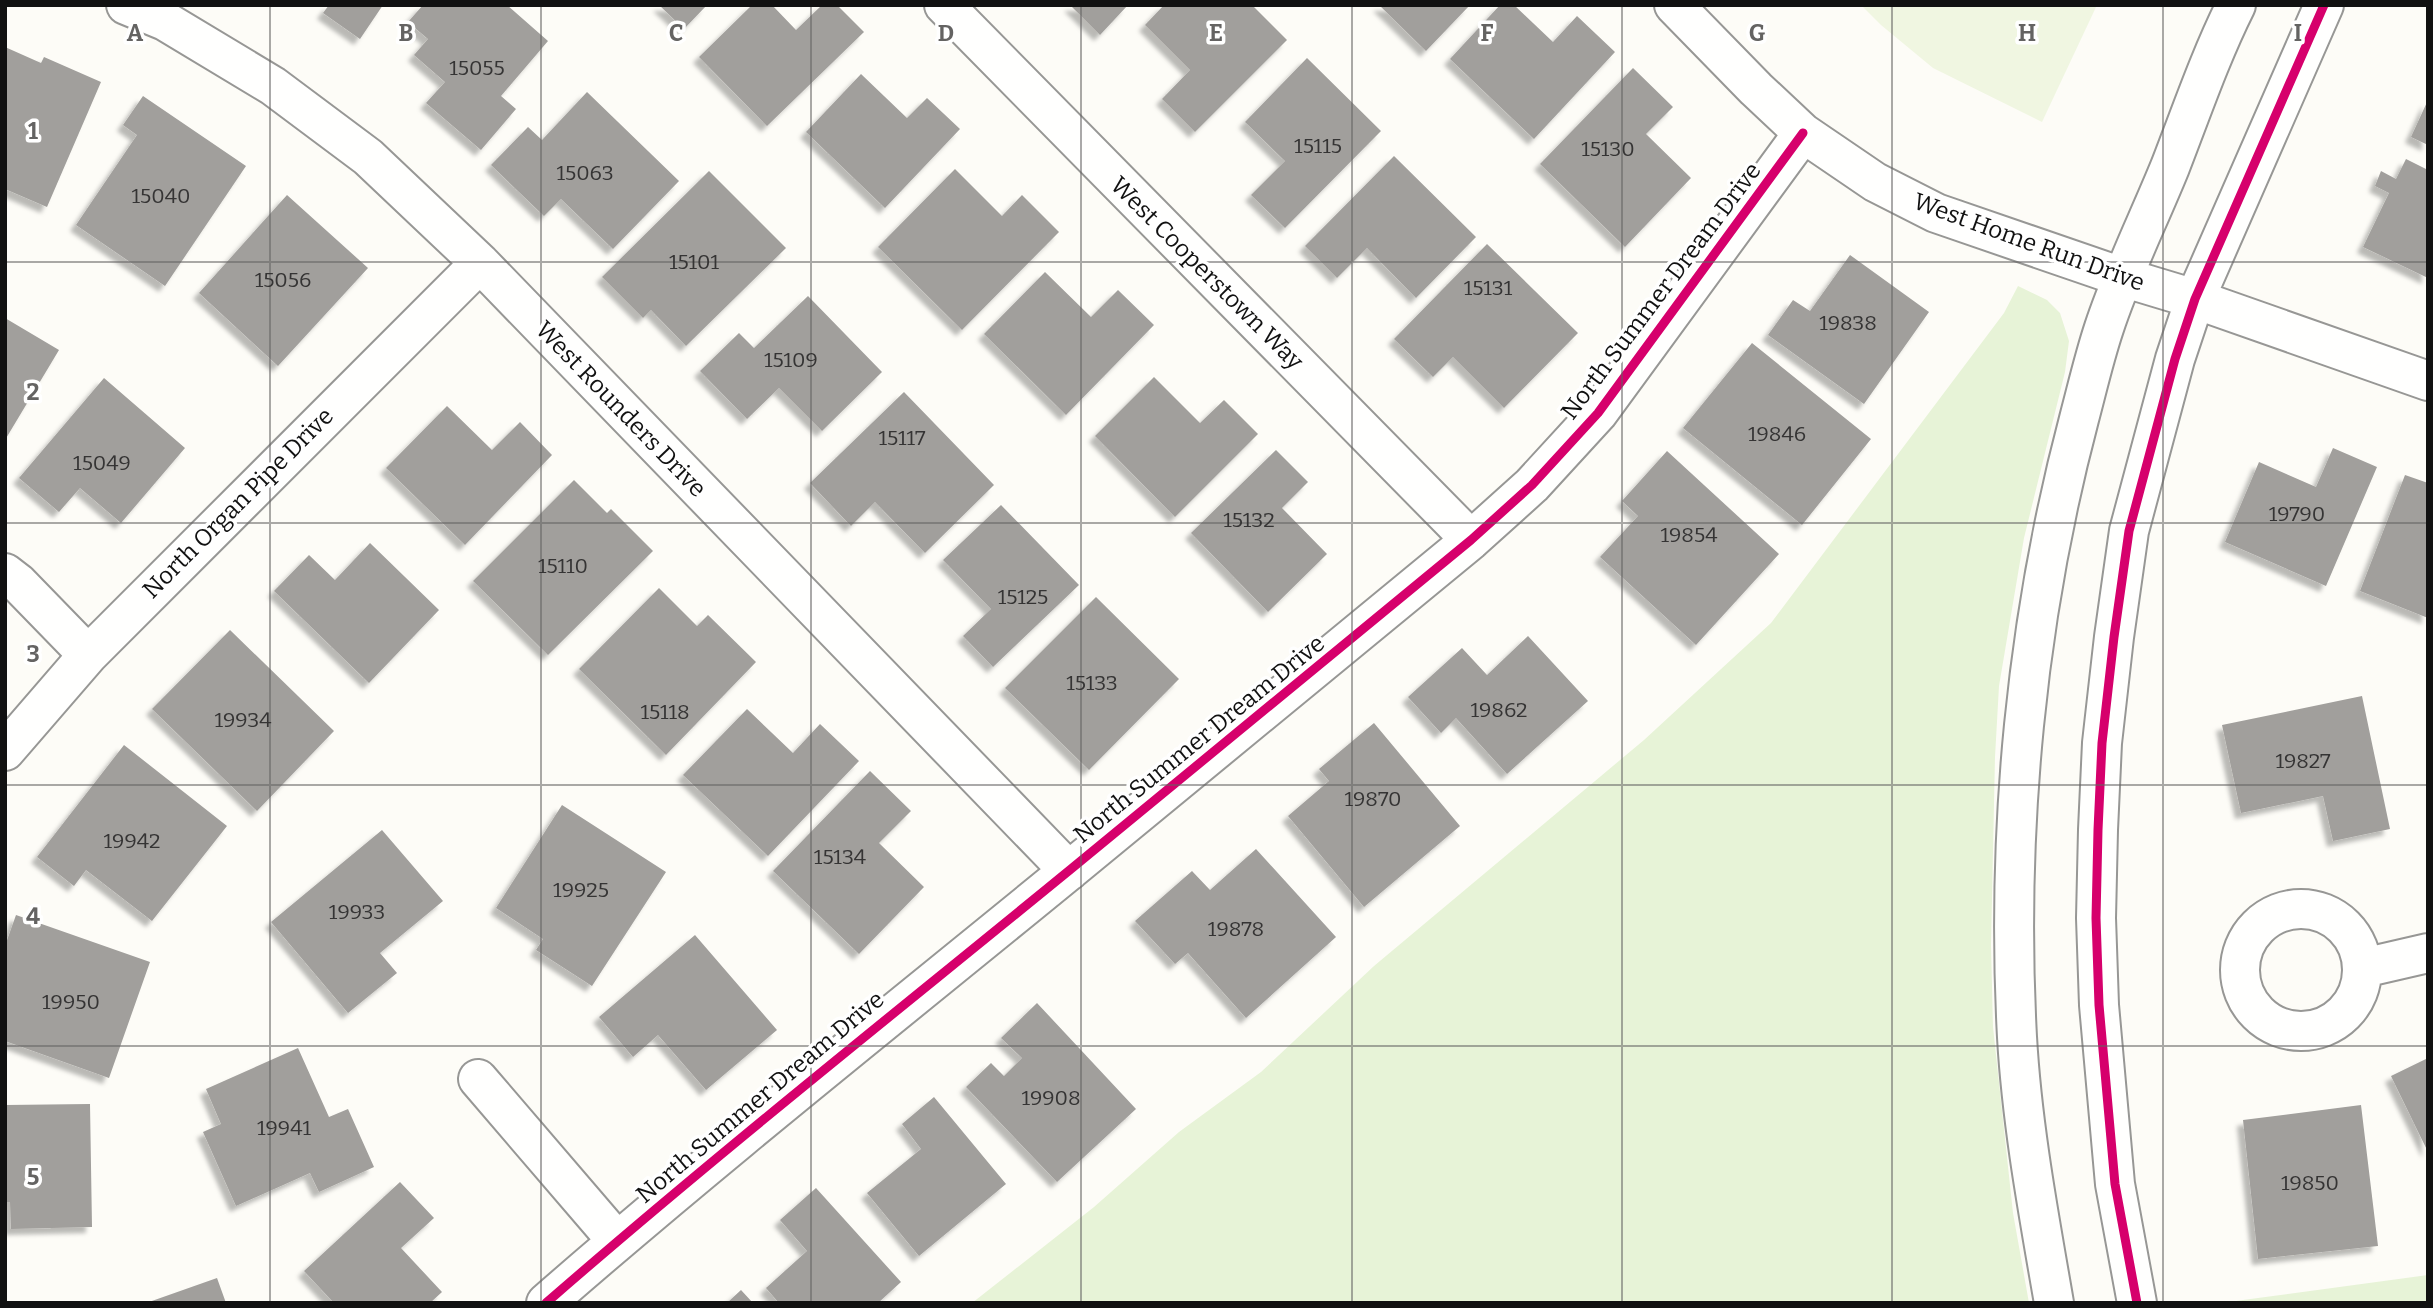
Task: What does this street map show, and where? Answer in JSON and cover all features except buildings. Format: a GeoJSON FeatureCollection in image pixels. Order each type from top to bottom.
{"type":"FeatureCollection","features":[{"type":"Feature","properties":{"kind":"street","name":"West Rounders Drive"},"geometry":{"type":"LineString","coordinates":[[126,5],[169,13],[368,156],[480,263],[1069,871]]}},
{"type":"Feature","properties":{"kind":"street","name":"West Cooperstown Way"},"geometry":{"type":"LineString","coordinates":[[944,5],[1471,540]]}},
{"type":"Feature","properties":{"kind":"street","name":"West Home Run Drive"},"geometry":{"type":"LineString","coordinates":[[1674,5],[1803,133],[1875,182],[1936,214],[2428,381]]}},
{"type":"Feature","properties":{"kind":"street"},"geometry":{"type":"LineString","coordinates":[[2054,1303],[2017,1038],[2015,887],[2022,762],[2033,644],[2063,483],[2103,331],[2122,277],[2148,221],[2235,5]]}},
{"type":"Feature","properties":{"kind":"street"},"geometry":{"type":"LineString","coordinates":[[2137,1303],[2115,1184],[2099,1005],[2096,918],[2102,743],[2129,531],[2175,359],[2178,294],[2324,5]]}},
{"type":"Feature","properties":{"kind":"street","name":"North Summer Dream Drive"},"geometry":{"type":"LineString","coordinates":[[545,1303],[946,968],[1069,871],[1471,540],[1532,485],[1598,414],[1803,133]]}},
{"type":"Feature","properties":{"kind":"street","name":"North Organ Pipe Drive"},"geometry":{"type":"LineString","coordinates":[[5,751],[88,655],[480,263]]}},
{"type":"Feature","properties":{"kind":"street"},"geometry":{"type":"LineString","coordinates":[[5,573],[88,655]]}},
{"type":"Feature","properties":{"kind":"street"},"geometry":{"type":"LineString","coordinates":[[2363,968],[2428,953]]}},
{"type":"Feature","properties":{"kind":"street"},"geometry":{"type":"LineString","coordinates":[[478,1079],[617,1241]]}},
{"type":"Feature","properties":{"kind":"green space"},"geometry":{"type":"Polygon","coordinates":[[[1861,5],[2097,5],[2042,122],[1933,68],[1861,5]]]}},
{"type":"Feature","properties":{"kind":"green space"},"geometry":{"type":"Polygon","coordinates":[[[2018,286],[2047,300],[2060,313],[2069,341],[2065,372],[2024,538],[1999,686],[1995,757],[1991,945],[1993,1027],[2013,1213],[2029,1303],[972,1303],[1094,1207],[1179,1132],[1261,1072],[1374,966],[1644,740],[1771,623],[2004,313],[2018,286]]]}},
{"type":"Feature","properties":{"kind":"green space"},"geometry":{"type":"Polygon","coordinates":[[[2428,1275],[2428,1303],[2222,1303],[2243,1300],[2428,1275]]]}},
{"type":"Feature","properties":{"kind":"cycle path"},"geometry":{"type":"LineString","coordinates":[[2137,1303],[2115,1184],[2099,1005],[2096,918],[2102,743],[2129,531],[2175,359],[2195,299],[2324,5]]}},
{"type":"Feature","properties":{"kind":"cycle path"},"geometry":{"type":"LineString","coordinates":[[546,1303],[741,1138],[1471,540],[1532,485],[1598,413],[1803,133]]}}]}
